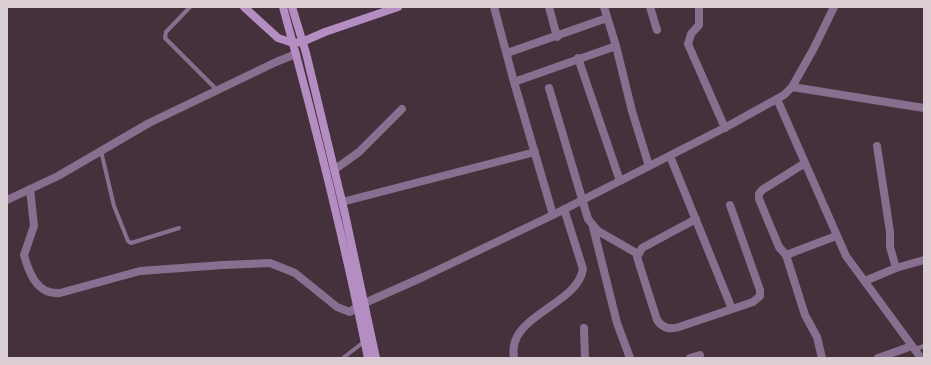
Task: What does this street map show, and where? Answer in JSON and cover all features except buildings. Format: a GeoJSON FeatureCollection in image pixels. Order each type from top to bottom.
{"type":"FeatureCollection","features":[{"type":"Feature","properties":{"kind":"street"},"geometry":{"type":"LineString","coordinates":[[244,7],[278,38],[293,44],[398,7]]}},
{"type":"Feature","properties":{"kind":"street"},"geometry":{"type":"LineString","coordinates":[[283,7],[376,358]]}},
{"type":"Feature","properties":{"kind":"street"},"geometry":{"type":"LineString","coordinates":[[292,7],[342,202],[361,304],[368,358]]}},
{"type":"Feature","properties":{"kind":"street"},"geometry":{"type":"LineString","coordinates":[[494,7],[514,82],[553,215]]}},
{"type":"Feature","properties":{"kind":"street"},"geometry":{"type":"LineString","coordinates":[[549,7],[557,37]]}},
{"type":"Feature","properties":{"kind":"street"},"geometry":{"type":"LineString","coordinates":[[604,7],[616,46],[632,111],[649,166]]}},
{"type":"Feature","properties":{"kind":"street"},"geometry":{"type":"LineString","coordinates":[[650,7],[657,30]]}},
{"type":"Feature","properties":{"kind":"street"},"geometry":{"type":"LineString","coordinates":[[699,7],[699,25],[691,34],[688,44],[725,128]]}},
{"type":"Feature","properties":{"kind":"street"},"geometry":{"type":"LineString","coordinates":[[30,189],[34,226],[24,255],[34,280],[42,289],[48,292],[60,293],[140,271],[223,264],[270,263],[283,267],[300,276],[342,310],[350,312],[361,304],[553,215],[725,128],[777,99],[792,87],[814,48],[834,7]]}},
{"type":"Feature","properties":{"kind":"street"},"geometry":{"type":"LineString","coordinates":[[507,52],[557,37],[607,18]]}},
{"type":"Feature","properties":{"kind":"street"},"geometry":{"type":"LineString","coordinates":[[514,82],[578,58],[616,46]]}},
{"type":"Feature","properties":{"kind":"street"},"geometry":{"type":"LineString","coordinates":[[7,200],[58,176],[149,123],[276,62],[296,54]]}},
{"type":"Feature","properties":{"kind":"street"},"geometry":{"type":"LineString","coordinates":[[578,58],[620,181]]}},
{"type":"Feature","properties":{"kind":"street"},"geometry":{"type":"LineString","coordinates":[[792,87],[924,108]]}},
{"type":"Feature","properties":{"kind":"street"},"geometry":{"type":"LineString","coordinates":[[549,88],[588,219],[593,227],[617,323],[630,358]]}},
{"type":"Feature","properties":{"kind":"street"},"geometry":{"type":"LineString","coordinates":[[777,99],[836,236],[852,266],[865,281],[921,358]]}},
{"type":"Feature","properties":{"kind":"street"},"geometry":{"type":"LineString","coordinates":[[334,170],[359,152],[402,109]]}},
{"type":"Feature","properties":{"kind":"street"},"geometry":{"type":"LineString","coordinates":[[877,146],[890,232],[890,247],[896,268]]}},
{"type":"Feature","properties":{"kind":"street"},"geometry":{"type":"LineString","coordinates":[[342,202],[534,152]]}},
{"type":"Feature","properties":{"kind":"street"},"geometry":{"type":"LineString","coordinates":[[670,156],[732,309]]}},
{"type":"Feature","properties":{"kind":"street"},"geometry":{"type":"LineString","coordinates":[[805,163],[762,190],[759,194],[759,199],[779,247],[786,255],[805,316],[818,337],[822,358]]}},
{"type":"Feature","properties":{"kind":"street"},"geometry":{"type":"LineString","coordinates":[[696,219],[642,248],[636,260],[657,320],[662,326],[673,329],[758,300],[760,290],[730,204]]}},
{"type":"Feature","properties":{"kind":"street"},"geometry":{"type":"LineString","coordinates":[[514,358],[513,344],[527,324],[571,289],[582,274],[583,269],[564,209]]}},
{"type":"Feature","properties":{"kind":"street"},"geometry":{"type":"LineString","coordinates":[[593,227],[638,254]]}},
{"type":"Feature","properties":{"kind":"street"},"geometry":{"type":"LineString","coordinates":[[786,255],[836,236]]}},
{"type":"Feature","properties":{"kind":"street"},"geometry":{"type":"LineString","coordinates":[[865,281],[896,268],[924,260]]}},
{"type":"Feature","properties":{"kind":"street"},"geometry":{"type":"LineString","coordinates":[[584,328],[585,358]]}},
{"type":"Feature","properties":{"kind":"street"},"geometry":{"type":"LineString","coordinates":[[878,358],[913,347]]}},
{"type":"Feature","properties":{"kind":"street"},"geometry":{"type":"LineString","coordinates":[[690,358],[700,355]]}},
{"type":"Feature","properties":{"kind":"lane"},"geometry":{"type":"LineString","coordinates":[[190,7],[166,32],[165,38],[217,90]]}},
{"type":"Feature","properties":{"kind":"lane"},"geometry":{"type":"LineString","coordinates":[[101,151],[114,206],[128,241],[131,244],[179,228]]}},
{"type":"Feature","properties":{"kind":"lane"},"geometry":{"type":"LineString","coordinates":[[343,358],[365,341]]}},
{"type":"Feature","properties":{"kind":"lane"},"geometry":{"type":"LineString","coordinates":[[913,347],[924,346]]}}]}
